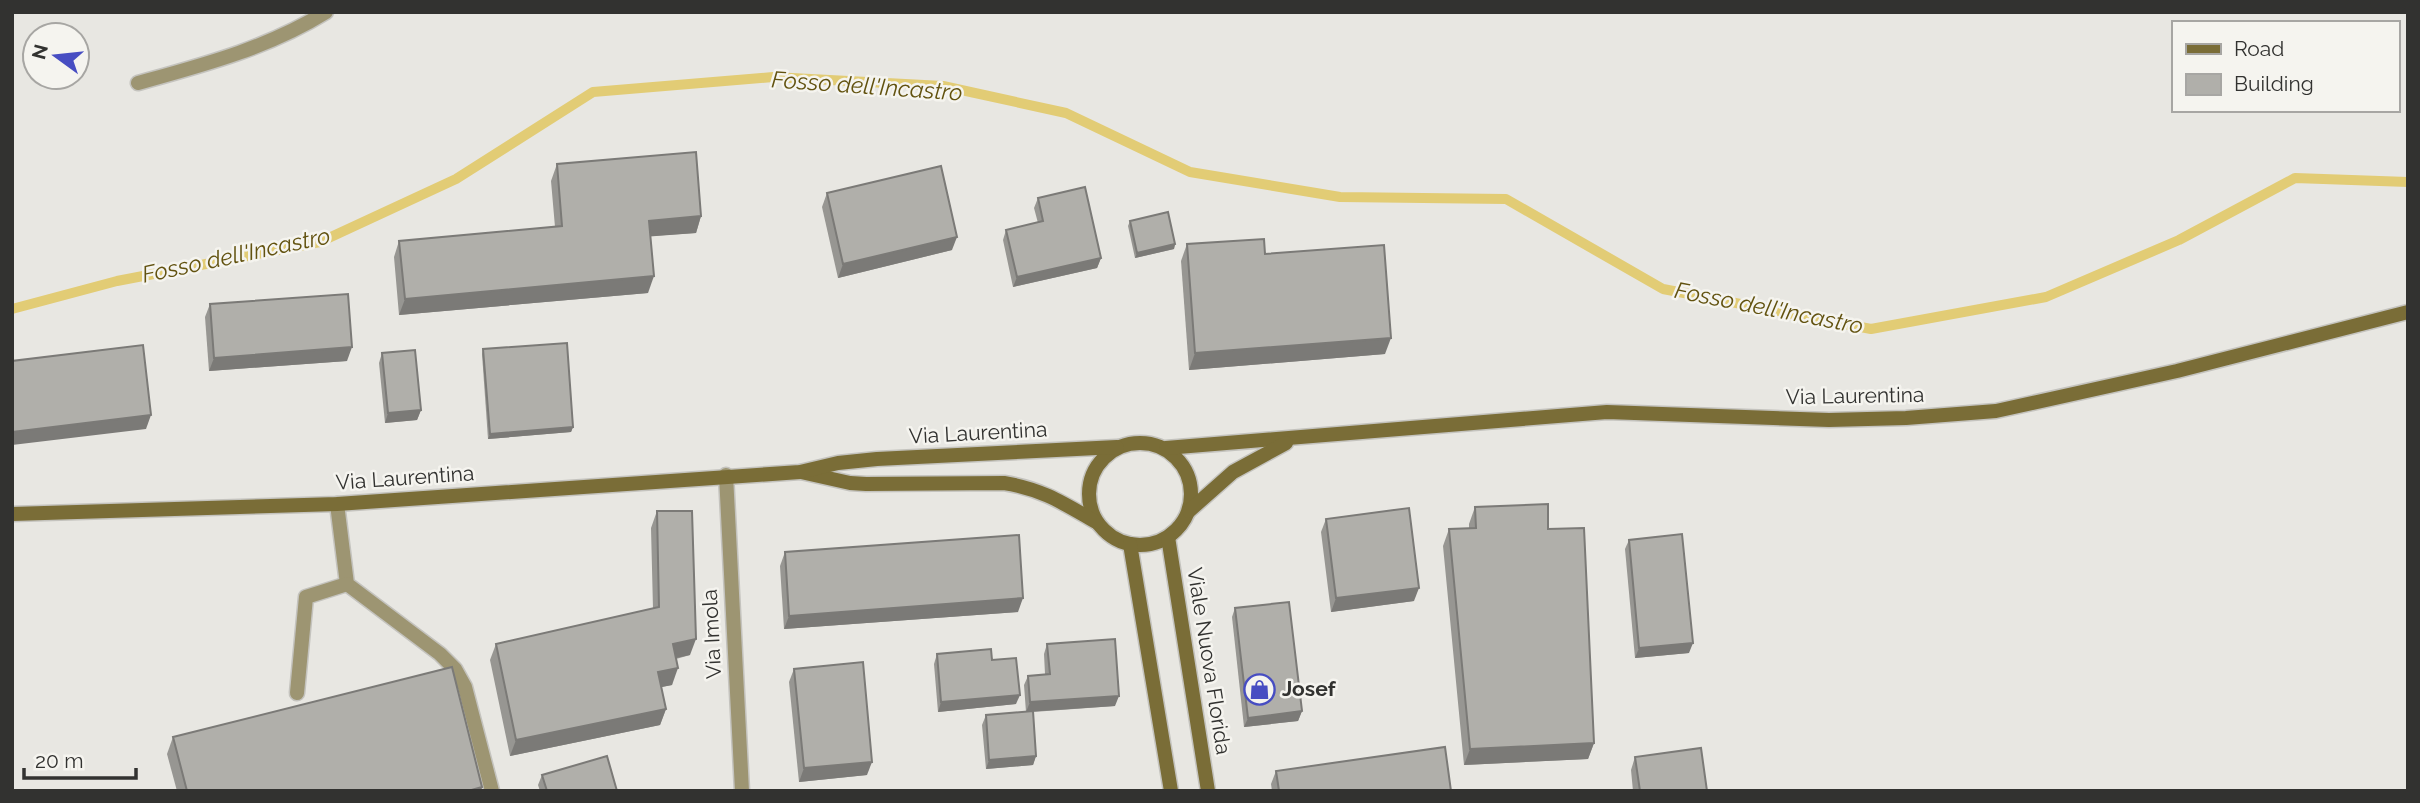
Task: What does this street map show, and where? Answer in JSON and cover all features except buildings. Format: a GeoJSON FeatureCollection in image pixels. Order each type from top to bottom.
{"type":"FeatureCollection","features":[{"type":"Feature","properties":{"kind":"main road","name":"Via Laurentina"},"geometry":{"type":"LineString","coordinates":[[1166,449],[1608,412],[1829,420],[1906,418],[1996,411],[2178,371],[2408,312]]}},
{"type":"Feature","properties":{"kind":"main road","name":"Via Laurentina"},"geometry":{"type":"LineString","coordinates":[[1188,512],[1233,472],[1293,439]]}},
{"type":"Feature","properties":{"kind":"main road"},"geometry":{"type":"LineString","coordinates":[[1133,442],[1150,443],[1166,449],[1177,457],[1191,483],[1188,512],[1180,526],[1168,537],[1143,545],[1116,540],[1096,522],[1090,506],[1089,489],[1093,472],[1103,457],[1117,447],[1133,442]]}},
{"type":"Feature","properties":{"kind":"main road","name":"Via Laurentina"},"geometry":{"type":"LineString","coordinates":[[12,514],[337,504],[726,475],[800,472],[859,460],[1117,447]]}},
{"type":"Feature","properties":{"kind":"main road","name":"Via Laurentina"},"geometry":{"type":"LineString","coordinates":[[800,472],[850,483],[1004,483],[1037,490],[1096,522]]}},
{"type":"Feature","properties":{"kind":"main road","name":"Viale Nuova Florida"},"geometry":{"type":"LineString","coordinates":[[1168,537],[1208,791]]}},
{"type":"Feature","properties":{"kind":"main road"},"geometry":{"type":"LineString","coordinates":[[1130,544],[1171,791]]}},
{"type":"Feature","properties":{"kind":"street"},"geometry":{"type":"LineString","coordinates":[[138,83],[207,64],[266,43],[326,12]]}},
{"type":"Feature","properties":{"kind":"street","name":"Via Imola"},"geometry":{"type":"LineString","coordinates":[[726,475],[742,791]]}},
{"type":"Feature","properties":{"kind":"street"},"geometry":{"type":"LineString","coordinates":[[337,504],[347,584],[440,654],[455,669],[465,687],[492,791]]}},
{"type":"Feature","properties":{"kind":"street"},"geometry":{"type":"LineString","coordinates":[[298,693],[306,597],[347,584]]}},
{"type":"Feature","properties":{"kind":"waterway","name":"Fosso dell'Incastro"},"geometry":{"type":"LineString","coordinates":[[12,309],[117,281],[320,242],[456,179],[593,92],[773,77],[943,86],[1066,113],[1190,172],[1340,197],[1506,199],[1663,289],[1871,329],[2046,297],[2179,240],[2295,178],[2408,182]]}},
{"type":"Feature","properties":{"kind":"place","name":"Josef"},"geometry":{"type":"Point","coordinates":[1259,689]}}]}
